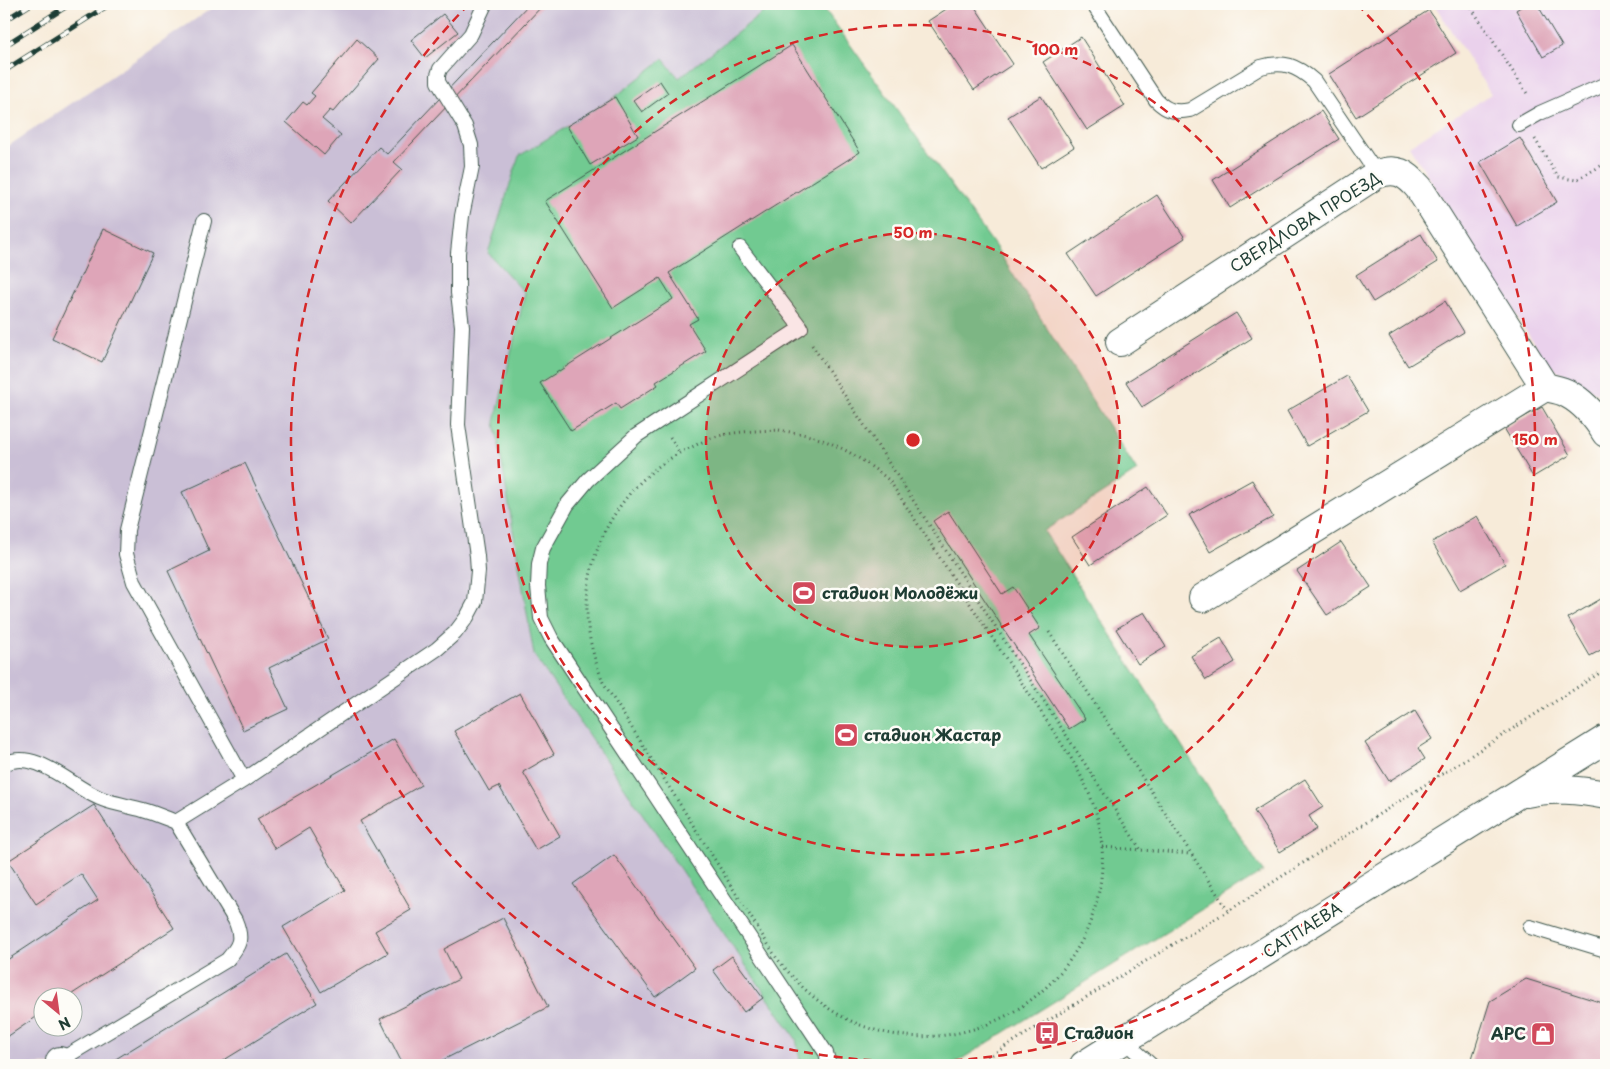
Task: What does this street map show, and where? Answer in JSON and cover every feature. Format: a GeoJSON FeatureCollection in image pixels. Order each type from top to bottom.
{"type":"FeatureCollection","features":[{"type":"Feature","properties":{"kind":"street","name":"СВЕРДЛОВА ПРОЕЗД"},"geometry":{"type":"LineString","coordinates":[[1120,342],[1377,174],[1388,170],[1400,172],[1410,178],[1419,188],[1545,387]]}},
{"type":"Feature","properties":{"kind":"street"},"geometry":{"type":"LineString","coordinates":[[1202,598],[1545,387],[1567,393],[1582,403],[1596,417],[1606,433]]}},
{"type":"Feature","properties":{"kind":"street","name":"САТПАЕВА"},"geometry":{"type":"LineString","coordinates":[[1084,1065],[1606,739]]}},
{"type":"Feature","properties":{"kind":"street"},"geometry":{"type":"LineString","coordinates":[[1520,794],[1558,789],[1606,795]]}},
{"type":"Feature","properties":{"kind":"lane"},"geometry":{"type":"LineString","coordinates":[[176,822],[244,780],[437,649],[455,632],[467,617],[475,602],[478,585],[478,556],[458,425],[462,326],[458,293],[458,253],[462,216],[472,167],[471,145],[465,126],[438,82],[438,76],[440,69],[471,34],[486,4]]}},
{"type":"Feature","properties":{"kind":"lane"},"geometry":{"type":"LineString","coordinates":[[1093,4],[1156,100],[1170,112],[1190,110],[1261,68],[1272,64],[1296,67],[1314,81],[1377,174]]}},
{"type":"Feature","properties":{"kind":"lane"},"geometry":{"type":"LineString","coordinates":[[1522,124],[1540,113],[1606,84]]}},
{"type":"Feature","properties":{"kind":"lane"},"geometry":{"type":"LineString","coordinates":[[204,221],[127,530],[126,554],[134,582],[244,780]]}},
{"type":"Feature","properties":{"kind":"lane"},"geometry":{"type":"LineString","coordinates":[[740,248],[801,328],[636,436],[594,473],[566,505],[543,548],[538,586],[541,618],[551,638],[826,1053],[829,1065]]}},
{"type":"Feature","properties":{"kind":"lane"},"geometry":{"type":"LineString","coordinates":[[4,764],[8,761],[26,760],[41,765],[100,799],[145,810],[176,822],[240,931],[240,941],[235,951],[227,960],[58,1064]]}},
{"type":"Feature","properties":{"kind":"lane"},"geometry":{"type":"LineString","coordinates":[[1530,927],[1606,950]]}},
{"type":"Feature","properties":{"kind":"lane"},"geometry":{"type":"LineString","coordinates":[[1124,1041],[1151,1065]]}},
{"type":"Feature","properties":{"kind":"path"},"geometry":{"type":"LineString","coordinates":[[1469,4],[1540,113]]}},
{"type":"Feature","properties":{"kind":"path"},"geometry":{"type":"LineString","coordinates":[[1522,124],[1558,177],[1576,180],[1606,163]]}},
{"type":"Feature","properties":{"kind":"path"},"geometry":{"type":"LineString","coordinates":[[801,328],[1141,850]]}},
{"type":"Feature","properties":{"kind":"path"},"geometry":{"type":"LineString","coordinates":[[779,430],[810,436],[840,446],[866,462],[889,480],[1071,758],[1088,787],[1098,818],[1102,847],[1102,875],[1097,903],[1088,930],[1073,956],[1054,980],[1032,1000],[1003,1018],[971,1030],[937,1036],[905,1036],[874,1029],[844,1017],[816,999],[793,979],[776,956],[603,682],[594,657],[589,632],[587,604],[590,575],[598,546],[611,519],[629,493],[653,469],[679,452],[713,438],[746,431],[779,430]]}},
{"type":"Feature","properties":{"kind":"path"},"geometry":{"type":"LineString","coordinates":[[1049,632],[1228,911]]}},
{"type":"Feature","properties":{"kind":"path"},"geometry":{"type":"LineString","coordinates":[[974,1065],[1228,911],[1606,668]]}},
{"type":"Feature","properties":{"kind":"path"},"geometry":{"type":"LineString","coordinates":[[1102,847],[1191,854]]}},
{"type":"Feature","properties":{"kind":"shaded area"},"geometry":{"type":"Polygon","coordinates":[[[218,4],[774,4],[679,78],[663,60],[615,97],[519,156],[488,253],[525,293],[495,422],[796,1040],[801,1065],[4,1065],[4,149],[218,4]]]}},
{"type":"Feature","properties":{"kind":"shaded area"},"geometry":{"type":"Polygon","coordinates":[[[1434,4],[1606,4],[1606,407],[1598,394],[1547,364],[1409,146],[1491,94],[1434,4]]]}},
{"type":"Feature","properties":{"kind":"green space","name":"стадион Молодёжи"},"geometry":{"type":"Polygon","coordinates":[[[774,4],[821,4],[995,246],[1137,471],[1044,531],[1263,872],[952,1065],[801,1065],[796,1039],[534,655],[495,422],[525,293],[488,253],[519,156],[615,97],[663,59],[679,78],[774,4]]]}},
{"type":"Feature","properties":{"kind":"building"},"geometry":{"type":"Polygon","coordinates":[[[529,4],[544,4],[394,162],[402,169],[351,223],[328,201],[379,147],[387,154],[529,4]]]}},
{"type":"Feature","properties":{"kind":"building"},"geometry":{"type":"Polygon","coordinates":[[[954,4],[973,4],[1013,64],[974,90],[928,21],[954,4]]]}},
{"type":"Feature","properties":{"kind":"building"},"geometry":{"type":"Polygon","coordinates":[[[1525,4],[1537,4],[1562,46],[1543,57],[1516,10],[1525,4]]]}},
{"type":"Feature","properties":{"kind":"building"},"geometry":{"type":"Polygon","coordinates":[[[1429,10],[1456,53],[1356,117],[1329,74],[1429,10]]]}},
{"type":"Feature","properties":{"kind":"building"},"geometry":{"type":"Polygon","coordinates":[[[443,14],[458,32],[425,58],[411,40],[443,14]]]}},
{"type":"Feature","properties":{"kind":"building"},"geometry":{"type":"Polygon","coordinates":[[[1081,37],[1125,106],[1087,130],[1043,62],[1081,37]]]}},
{"type":"Feature","properties":{"kind":"building"},"geometry":{"type":"Polygon","coordinates":[[[357,39],[379,59],[333,112],[330,110],[322,119],[341,135],[324,155],[286,122],[303,102],[307,105],[315,96],[311,93],[357,39]]]}},
{"type":"Feature","properties":{"kind":"building"},"geometry":{"type":"Polygon","coordinates":[[[792,45],[860,152],[669,273],[698,319],[689,324],[706,351],[656,382],[658,385],[620,409],[616,403],[571,431],[540,383],[673,299],[660,278],[613,308],[545,201],[792,45]]]}},
{"type":"Feature","properties":{"kind":"building"},"geometry":{"type":"Polygon","coordinates":[[[660,81],[668,93],[642,112],[633,100],[660,81]]]}},
{"type":"Feature","properties":{"kind":"building"},"geometry":{"type":"Polygon","coordinates":[[[1041,96],[1074,147],[1041,168],[1008,117],[1041,96]]]}},
{"type":"Feature","properties":{"kind":"building"},"geometry":{"type":"Polygon","coordinates":[[[615,97],[638,136],[590,165],[567,126],[615,97]]]}},
{"type":"Feature","properties":{"kind":"building"},"geometry":{"type":"Polygon","coordinates":[[[1321,111],[1339,139],[1230,208],[1213,180],[1321,111]]]}},
{"type":"Feature","properties":{"kind":"building"},"geometry":{"type":"Polygon","coordinates":[[[1520,138],[1557,202],[1517,226],[1480,162],[1520,138]]]}},
{"type":"Feature","properties":{"kind":"building"},"geometry":{"type":"Polygon","coordinates":[[[1157,195],[1185,238],[1096,296],[1068,254],[1157,195]]]}},
{"type":"Feature","properties":{"kind":"building"},"geometry":{"type":"Polygon","coordinates":[[[103,229],[153,253],[102,362],[52,338],[103,229]]]}},
{"type":"Feature","properties":{"kind":"building"},"geometry":{"type":"Polygon","coordinates":[[[1421,234],[1438,262],[1373,302],[1356,275],[1421,234]]]}},
{"type":"Feature","properties":{"kind":"building"},"geometry":{"type":"Polygon","coordinates":[[[1445,301],[1464,332],[1408,366],[1389,336],[1445,301]]]}},
{"type":"Feature","properties":{"kind":"building"},"geometry":{"type":"Polygon","coordinates":[[[1236,313],[1252,338],[1142,407],[1126,382],[1236,313]]]}},
{"type":"Feature","properties":{"kind":"building"},"geometry":{"type":"Polygon","coordinates":[[[1347,376],[1368,411],[1307,446],[1287,411],[1347,376]]]}},
{"type":"Feature","properties":{"kind":"building"},"geometry":{"type":"Polygon","coordinates":[[[1542,407],[1570,455],[1533,477],[1504,428],[1542,407]]]}},
{"type":"Feature","properties":{"kind":"building"},"geometry":{"type":"Polygon","coordinates":[[[245,463],[328,639],[269,668],[288,709],[243,730],[168,571],[209,551],[182,492],[245,463]]]}},
{"type":"Feature","properties":{"kind":"building"},"geometry":{"type":"Polygon","coordinates":[[[1252,480],[1273,517],[1210,552],[1189,515],[1252,480]]]}},
{"type":"Feature","properties":{"kind":"building"},"geometry":{"type":"Polygon","coordinates":[[[1148,487],[1167,515],[1090,565],[1072,537],[1148,487]]]}},
{"type":"Feature","properties":{"kind":"building"},"geometry":{"type":"Polygon","coordinates":[[[948,511],[1002,594],[1013,587],[1040,628],[1029,635],[1085,719],[1069,729],[933,521],[948,511]]]}},
{"type":"Feature","properties":{"kind":"building"},"geometry":{"type":"Polygon","coordinates":[[[1477,516],[1505,564],[1460,590],[1432,542],[1477,516]]]}},
{"type":"Feature","properties":{"kind":"building"},"geometry":{"type":"Polygon","coordinates":[[[1341,542],[1371,587],[1327,615],[1297,571],[1341,542]]]}},
{"type":"Feature","properties":{"kind":"building"},"geometry":{"type":"Polygon","coordinates":[[[1606,596],[1606,647],[1590,656],[1568,618],[1606,596]]]}},
{"type":"Feature","properties":{"kind":"building"},"geometry":{"type":"Polygon","coordinates":[[[1144,612],[1166,647],[1138,664],[1116,629],[1144,612]]]}},
{"type":"Feature","properties":{"kind":"building"},"geometry":{"type":"Polygon","coordinates":[[[1221,638],[1235,662],[1206,680],[1191,656],[1221,638]]]}},
{"type":"Feature","properties":{"kind":"building"},"geometry":{"type":"Polygon","coordinates":[[[520,693],[554,754],[523,772],[560,836],[536,850],[499,786],[489,791],[454,731],[520,693]]]}},
{"type":"Feature","properties":{"kind":"building"},"geometry":{"type":"Polygon","coordinates":[[[1415,711],[1432,739],[1418,748],[1425,759],[1389,781],[1365,743],[1415,711]]]}},
{"type":"Feature","properties":{"kind":"building"},"geometry":{"type":"Polygon","coordinates":[[[394,739],[421,785],[360,821],[411,910],[375,931],[388,953],[321,992],[283,927],[345,890],[309,828],[275,849],[257,819],[394,739]]]}},
{"type":"Feature","properties":{"kind":"building"},"geometry":{"type":"Polygon","coordinates":[[[1305,779],[1323,807],[1309,816],[1317,829],[1280,852],[1254,811],[1305,779]]]}},
{"type":"Feature","properties":{"kind":"building"},"geometry":{"type":"Polygon","coordinates":[[[94,805],[174,928],[82,988],[82,986],[32,986],[32,1020],[4,1039],[4,962],[98,900],[81,874],[36,904],[8,861],[94,805]]]}},
{"type":"Feature","properties":{"kind":"building"},"geometry":{"type":"Polygon","coordinates":[[[614,855],[695,968],[655,997],[573,884],[614,855]]]}},
{"type":"Feature","properties":{"kind":"building"},"geometry":{"type":"Polygon","coordinates":[[[503,918],[548,1007],[433,1065],[403,1065],[380,1019],[459,979],[444,949],[503,918]]]}},
{"type":"Feature","properties":{"kind":"building"},"geometry":{"type":"Polygon","coordinates":[[[286,954],[317,1003],[216,1065],[106,1065],[286,954]]]}},
{"type":"Feature","properties":{"kind":"building"},"geometry":{"type":"Polygon","coordinates":[[[732,956],[763,998],[744,1012],[713,970],[732,956]]]}},
{"type":"Feature","properties":{"kind":"building","name":"АРС"},"geometry":{"type":"Polygon","coordinates":[[[1526,979],[1606,1004],[1606,1065],[1470,1065],[1490,1001],[1526,979]]]}},
{"type":"Feature","properties":{"kind":"railway"},"geometry":{"type":"LineString","coordinates":[[4,21],[31,4]]}},
{"type":"Feature","properties":{"kind":"railway"},"geometry":{"type":"LineString","coordinates":[[4,46],[70,4]]}},
{"type":"Feature","properties":{"kind":"railway"},"geometry":{"type":"LineString","coordinates":[[4,71],[110,4]]}},
{"type":"Feature","properties":{"kind":"place","name":"стадион Молодёжи"},"geometry":{"type":"Point","coordinates":[804,593]}},
{"type":"Feature","properties":{"kind":"place","name":"стадион Жастар"},"geometry":{"type":"Point","coordinates":[846,735]}},
{"type":"Feature","properties":{"kind":"place","name":"Стадион"},"geometry":{"type":"Point","coordinates":[1047,1033]}},
{"type":"Feature","properties":{"kind":"place","name":"АРС"},"geometry":{"type":"Point","coordinates":[1543,1034]}}]}
